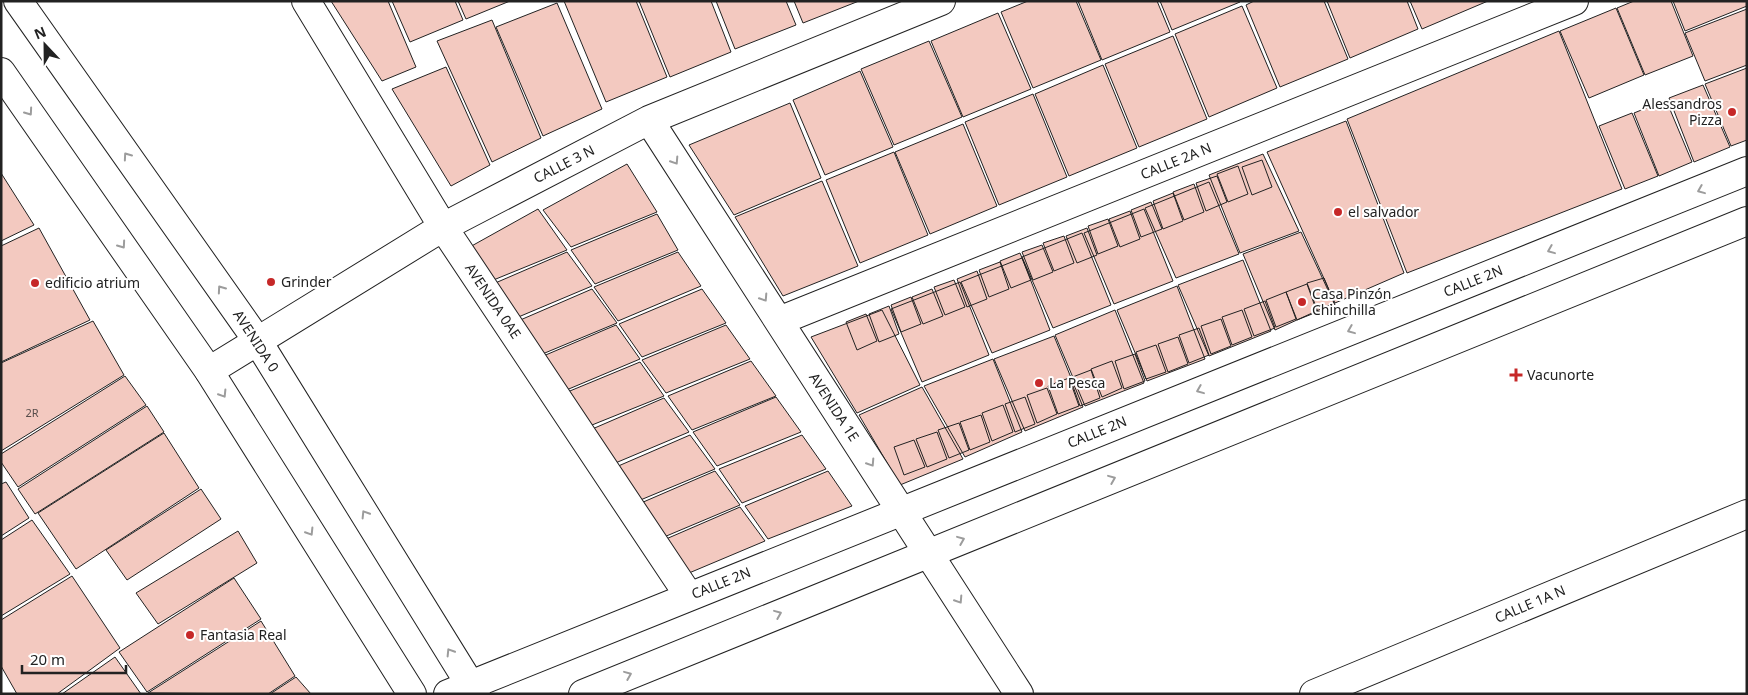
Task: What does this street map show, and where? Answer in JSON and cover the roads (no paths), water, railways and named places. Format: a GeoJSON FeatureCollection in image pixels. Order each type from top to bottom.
{"type":"FeatureCollection","features":[{"type":"Feature","properties":{"kind":"street","name":"AVENIDA 0"},"geometry":{"type":"LineString","coordinates":[[18,1],[257,340],[464,690]]}},
{"type":"Feature","properties":{"kind":"street","name":"AVENIDA 0AE"},"geometry":{"type":"LineString","coordinates":[[306,1],[443,227],[689,596]]}},
{"type":"Feature","properties":{"kind":"street","name":"CALLE 3 N"},"geometry":{"type":"LineString","coordinates":[[209,371],[443,227],[649,120],[941,1]]}},
{"type":"Feature","properties":{"kind":"street","name":"CALLE 2A N"},"geometry":{"type":"LineString","coordinates":[[778,321],[1574,1]]}},
{"type":"Feature","properties":{"kind":"street"},"geometry":{"type":"LineString","coordinates":[[1,72],[209,371],[412,694]]}},
{"type":"Feature","properties":{"kind":"street","name":"AVENIDA 1E"},"geometry":{"type":"LineString","coordinates":[[649,120],[1019,694]]}},
{"type":"Feature","properties":{"kind":"street","name":"CALLE 2N"},"geometry":{"type":"LineString","coordinates":[[464,690],[901,510],[1747,172]]}},
{"type":"Feature","properties":{"kind":"street"},"geometry":{"type":"LineString","coordinates":[[583,694],[1747,221]]}},
{"type":"Feature","properties":{"kind":"street","name":"CALLE 1A N"},"geometry":{"type":"LineString","coordinates":[[1314,694],[1747,514]]}},
{"type":"Feature","properties":{"kind":"place","name":"Alessandros Pizza"},"geometry":{"type":"Point","coordinates":[1732,112]}},
{"type":"Feature","properties":{"kind":"place","name":"el salvador"},"geometry":{"type":"Point","coordinates":[1338,212]}},
{"type":"Feature","properties":{"kind":"place","name":"Grinder"},"geometry":{"type":"Point","coordinates":[271,282]}},
{"type":"Feature","properties":{"kind":"place","name":"edificio atrium"},"geometry":{"type":"Point","coordinates":[35,283]}},
{"type":"Feature","properties":{"kind":"place","name":"Casa Pinzón Chinchilla"},"geometry":{"type":"Point","coordinates":[1302,302]}},
{"type":"Feature","properties":{"kind":"place","name":"Vacunorte"},"geometry":{"type":"Point","coordinates":[1516,375]}},
{"type":"Feature","properties":{"kind":"place","name":"La Pesca"},"geometry":{"type":"Point","coordinates":[1039,383]}},
{"type":"Feature","properties":{"kind":"place","name":"Fantasia Real"},"geometry":{"type":"Point","coordinates":[190,635]}}]}
